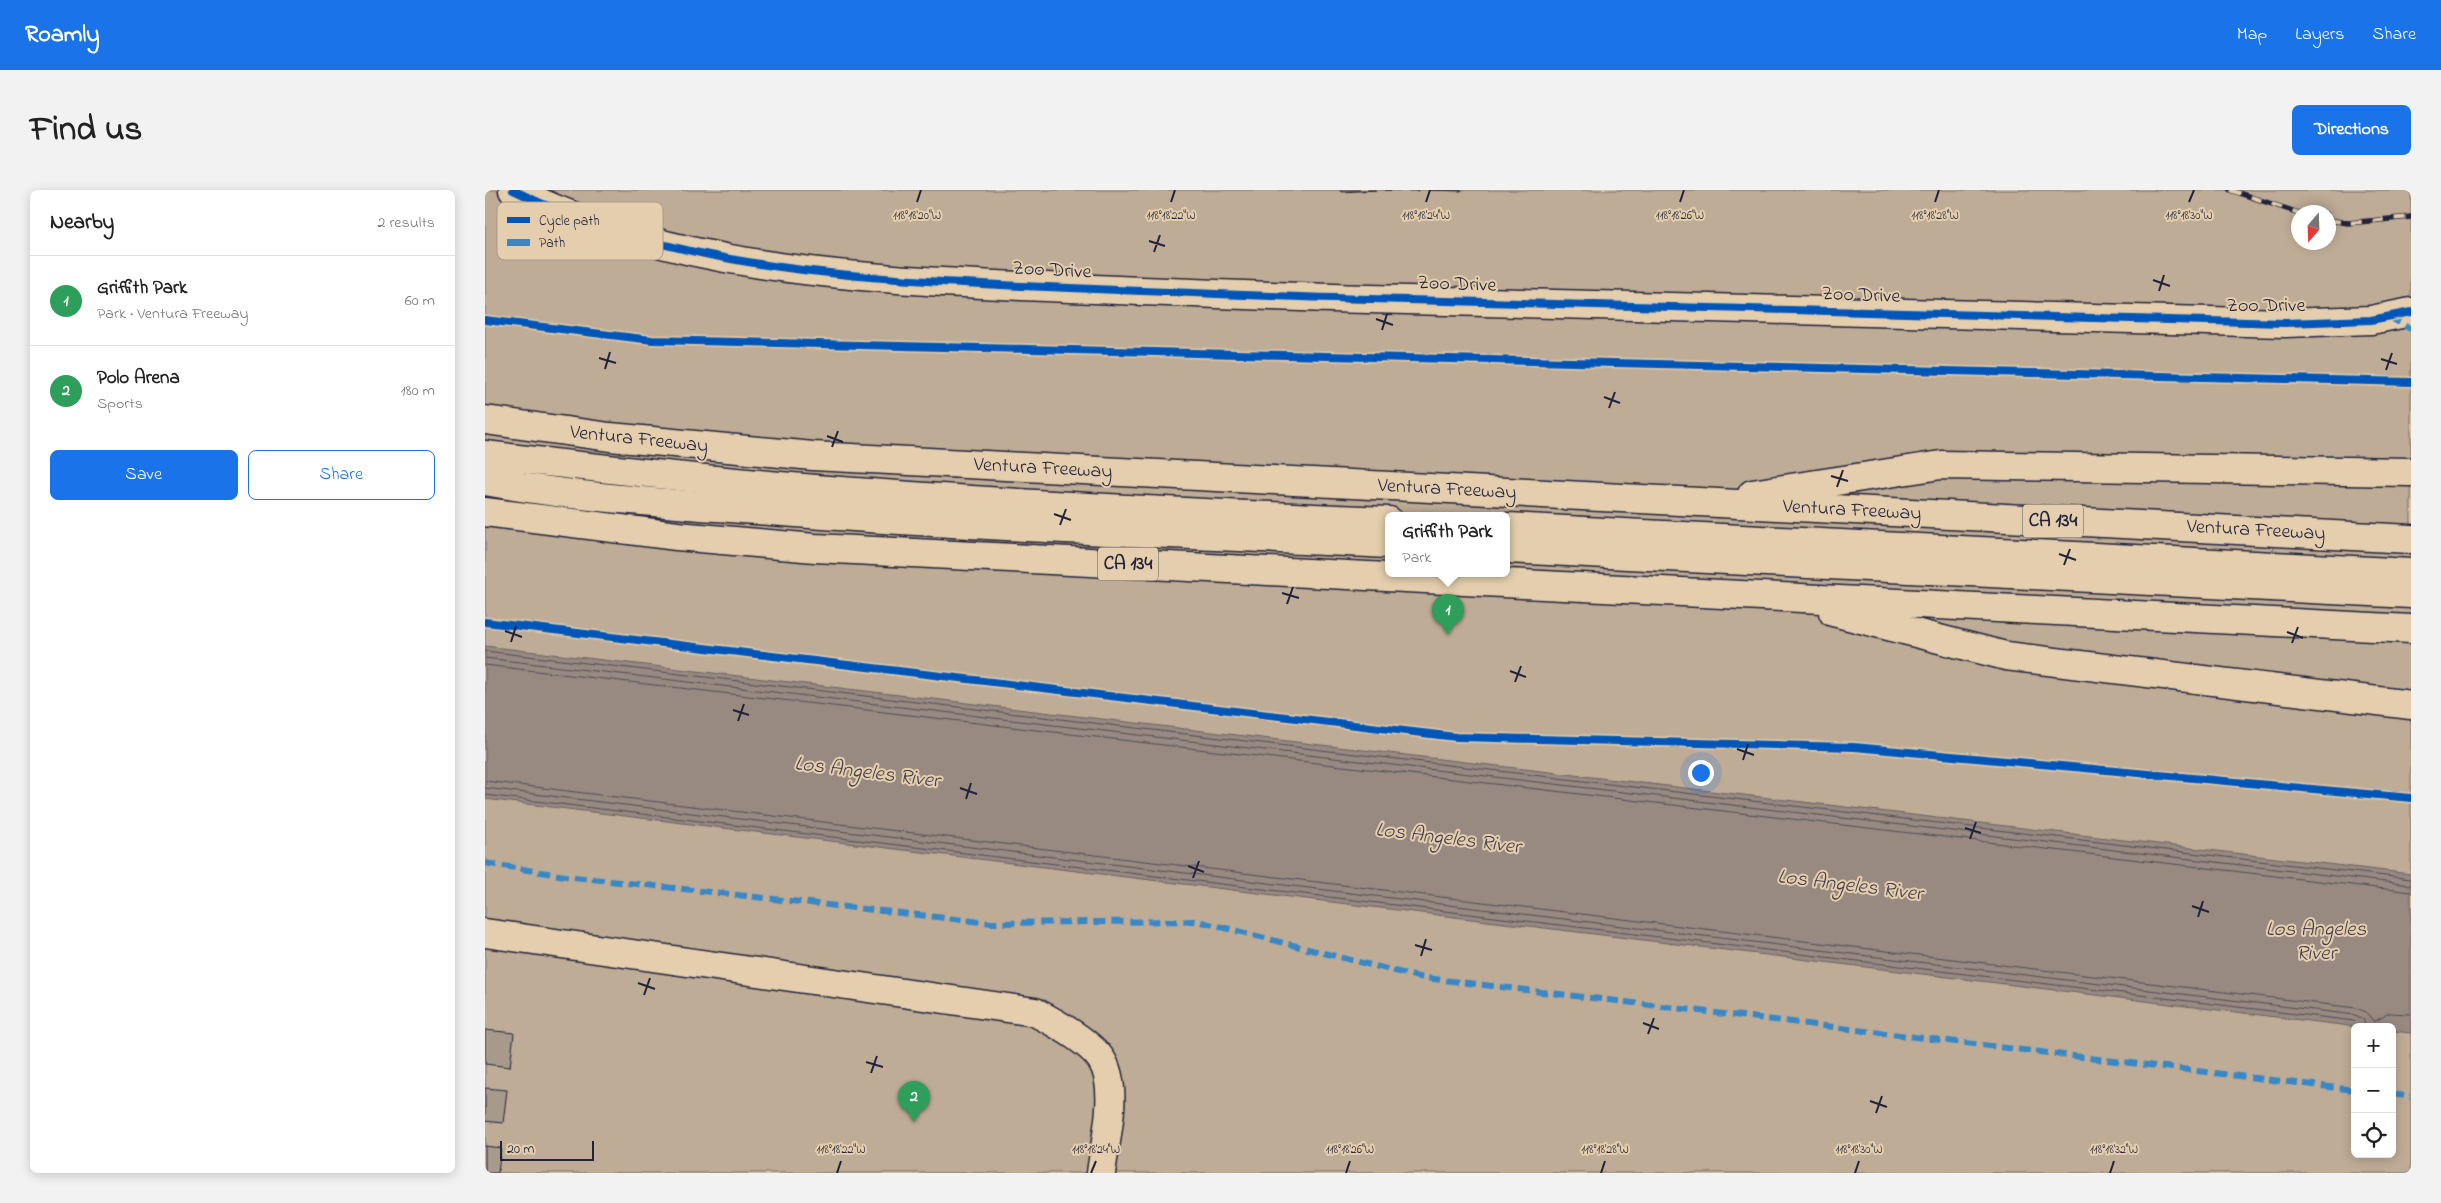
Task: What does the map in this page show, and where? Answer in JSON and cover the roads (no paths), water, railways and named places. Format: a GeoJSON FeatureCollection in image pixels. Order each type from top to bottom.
{"type":"FeatureCollection","features":[{"type":"Feature","properties":{"kind":"main road","name":"Zoo Drive"},"geometry":{"type":"LineString","coordinates":[[513,190],[538,202]]}},
{"type":"Feature","properties":{"kind":"main road","name":"Zoo Drive"},"geometry":{"type":"LineString","coordinates":[[663,244],[723,259],[828,274],[1201,294],[2285,323],[2371,320],[2411,312]]}},
{"type":"Feature","properties":{"kind":"main road","name":"Ventura Freeway"},"geometry":{"type":"LineString","coordinates":[[485,420],[619,438],[803,455],[2411,539]]}},
{"type":"Feature","properties":{"kind":"main road"},"geometry":{"type":"LineString","coordinates":[[485,455],[611,470],[870,493],[1162,511],[1385,521]]}},
{"type":"Feature","properties":{"kind":"main road"},"geometry":{"type":"LineString","coordinates":[[1695,503],[1941,465],[2411,472]]}},
{"type":"Feature","properties":{"kind":"main road"},"geometry":{"type":"LineString","coordinates":[[485,481],[526,488],[697,505],[890,520],[1385,544]]}},
{"type":"Feature","properties":{"kind":"main road","name":"CA 134"},"geometry":{"type":"LineString","coordinates":[[485,512],[677,536],[806,547],[1385,577]]}},
{"type":"Feature","properties":{"kind":"main road"},"geometry":{"type":"LineString","coordinates":[[1510,527],[2411,573]]}},
{"type":"Feature","properties":{"kind":"main road"},"geometry":{"type":"LineString","coordinates":[[1510,549],[2411,594]]}},
{"type":"Feature","properties":{"kind":"main road","name":"CA 134"},"geometry":{"type":"LineString","coordinates":[[1386,577],[2411,630]]}},
{"type":"Feature","properties":{"kind":"main road"},"geometry":{"type":"LineString","coordinates":[[1773,597],[2006,656],[2411,705]]}},
{"type":"Feature","properties":{"kind":"main road"},"geometry":{"type":"LineString","coordinates":[[485,933],[1035,1012],[1071,1032],[1101,1059],[1112,1090],[1101,1173]]}},
{"type":"Feature","properties":{"kind":"water","name":"Los Angeles River"},"geometry":{"type":"Polygon","coordinates":[[[485,646],[2411,874],[2411,1033],[2396,1031],[2396,1023],[2351,1023],[2351,1026],[485,799],[485,646]]]}},
{"type":"Feature","properties":{"kind":"railway"},"geometry":{"type":"LineString","coordinates":[[2230,190],[2291,210]]}},
{"type":"Feature","properties":{"kind":"railway"},"geometry":{"type":"LineString","coordinates":[[2336,221],[2348,223],[2411,217]]}},
{"type":"Feature","properties":{"kind":"place","name":"Griffith Park"},"geometry":{"type":"Point","coordinates":[1448,635]}},
{"type":"Feature","properties":{"kind":"place","name":"Polo Arena"},"geometry":{"type":"Point","coordinates":[914,1122]}}]}
